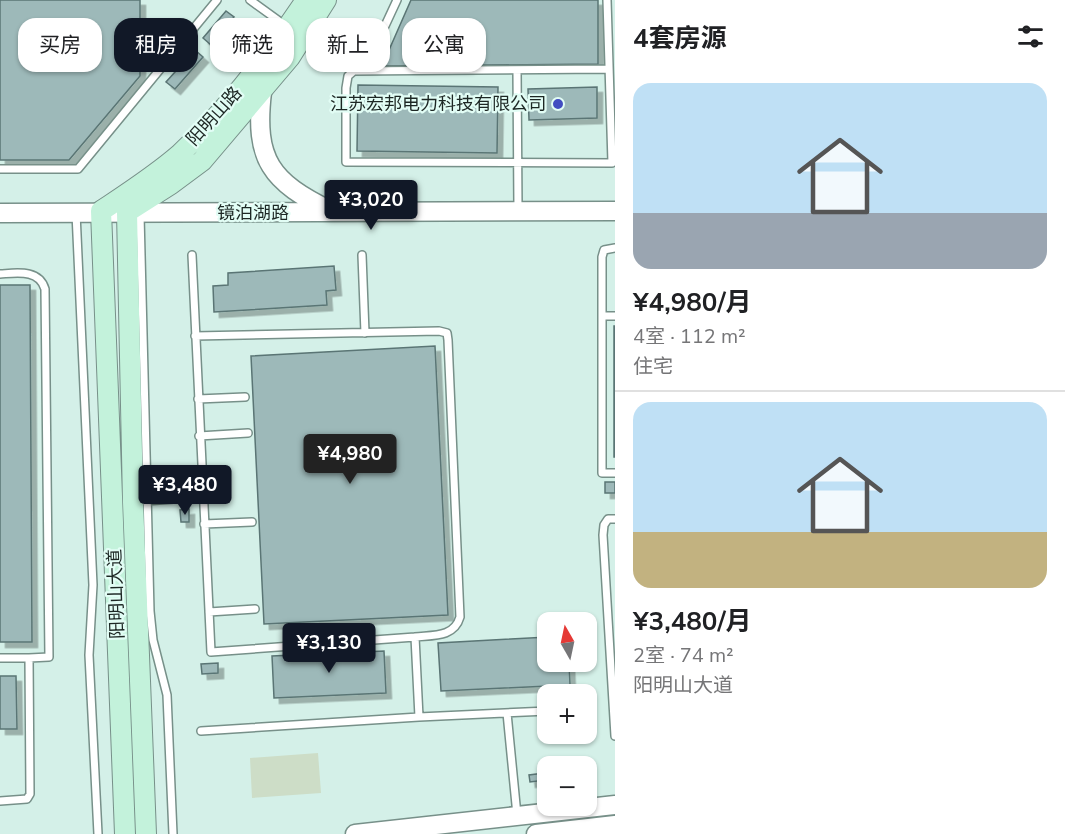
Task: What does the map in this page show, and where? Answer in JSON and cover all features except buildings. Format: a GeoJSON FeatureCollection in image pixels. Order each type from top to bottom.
{"type":"FeatureCollection","features":[{"type":"Feature","properties":{"kind":"main road","name":"阳明山路"},"geometry":{"type":"LineString","coordinates":[[133,212],[202,161],[262,92],[290,57],[306,0]]}},
{"type":"Feature","properties":{"kind":"main road","name":"阳明山路"},"geometry":{"type":"LineString","coordinates":[[101,211],[180,154],[326,0]]}},
{"type":"Feature","properties":{"kind":"main road","name":"阳明山大道"},"geometry":{"type":"LineString","coordinates":[[101,211],[125,834]]}},
{"type":"Feature","properties":{"kind":"main road","name":"阳明山大道"},"geometry":{"type":"LineString","coordinates":[[133,212],[146,834]]}},
{"type":"Feature","properties":{"kind":"street"},"geometry":{"type":"LineString","coordinates":[[262,92],[259,126],[268,162],[287,187],[335,213]]}},
{"type":"Feature","properties":{"kind":"street","name":"镜泊湖路"},"geometry":{"type":"LineString","coordinates":[[0,213],[615,211]]}},
{"type":"Feature","properties":{"kind":"street"},"geometry":{"type":"LineString","coordinates":[[355,834],[615,805]]}},
{"type":"Feature","properties":{"kind":"street"},"geometry":{"type":"LineString","coordinates":[[536,834],[615,825]]}},
{"type":"Feature","properties":{"kind":"lane"},"geometry":{"type":"LineString","coordinates":[[0,169],[78,169],[217,0]]}},
{"type":"Feature","properties":{"kind":"lane"},"geometry":{"type":"LineString","coordinates":[[250,0],[295,33]]}},
{"type":"Feature","properties":{"kind":"lane"},"geometry":{"type":"LineString","coordinates":[[351,72],[348,76],[346,88],[346,162],[612,163],[607,0]]}},
{"type":"Feature","properties":{"kind":"lane"},"geometry":{"type":"LineString","coordinates":[[388,18],[395,1]]}},
{"type":"Feature","properties":{"kind":"lane"},"geometry":{"type":"LineString","coordinates":[[390,71],[609,69]]}},
{"type":"Feature","properties":{"kind":"lane"},"geometry":{"type":"LineString","coordinates":[[517,70],[518,212]]}},
{"type":"Feature","properties":{"kind":"lane"},"geometry":{"type":"LineString","coordinates":[[76,212],[93,585],[89,655],[98,834]]}},
{"type":"Feature","properties":{"kind":"lane"},"geometry":{"type":"LineString","coordinates":[[615,248],[604,250],[602,257],[602,473],[615,473]]}},
{"type":"Feature","properties":{"kind":"lane"},"geometry":{"type":"LineString","coordinates":[[192,255],[195,336],[198,399],[199,436],[211,652],[415,637],[447,633],[453,630],[460,617],[447,333],[439,331],[195,336]]}},
{"type":"Feature","properties":{"kind":"lane"},"geometry":{"type":"LineString","coordinates":[[362,255],[365,333]]}},
{"type":"Feature","properties":{"kind":"lane"},"geometry":{"type":"LineString","coordinates":[[0,274],[26,273],[42,281],[45,289],[49,657],[0,658]]}},
{"type":"Feature","properties":{"kind":"lane"},"geometry":{"type":"LineString","coordinates":[[602,316],[615,316]]}},
{"type":"Feature","properties":{"kind":"lane"},"geometry":{"type":"LineString","coordinates":[[198,399],[245,397]]}},
{"type":"Feature","properties":{"kind":"lane"},"geometry":{"type":"LineString","coordinates":[[199,436],[248,434]]}},
{"type":"Feature","properties":{"kind":"lane"},"geometry":{"type":"LineString","coordinates":[[174,834],[167,695],[153,640],[140,501],[202,497]]}},
{"type":"Feature","properties":{"kind":"lane"},"geometry":{"type":"LineString","coordinates":[[615,519],[608,519],[604,525],[603,535],[612,628],[615,736]]}},
{"type":"Feature","properties":{"kind":"lane"},"geometry":{"type":"LineString","coordinates":[[204,524],[252,522]]}},
{"type":"Feature","properties":{"kind":"lane"},"geometry":{"type":"LineString","coordinates":[[208,612],[255,609]]}},
{"type":"Feature","properties":{"kind":"lane"},"geometry":{"type":"LineString","coordinates":[[415,637],[419,717]]}},
{"type":"Feature","properties":{"kind":"lane"},"geometry":{"type":"LineString","coordinates":[[0,801],[20,801],[27,799],[30,794],[29,658]]}},
{"type":"Feature","properties":{"kind":"lane"},"geometry":{"type":"LineString","coordinates":[[201,731],[537,712]]}},
{"type":"Feature","properties":{"kind":"lane"},"geometry":{"type":"LineString","coordinates":[[507,713],[518,817]]}},
{"type":"Feature","properties":{"kind":"green space"},"geometry":{"type":"Polygon","coordinates":[[[318,753],[321,793],[252,798],[250,758],[318,753]]]}},
{"type":"Feature","properties":{"kind":"place","name":"江苏宏邦电力科技有限公司"},"geometry":{"type":"Point","coordinates":[558,104]}}]}
